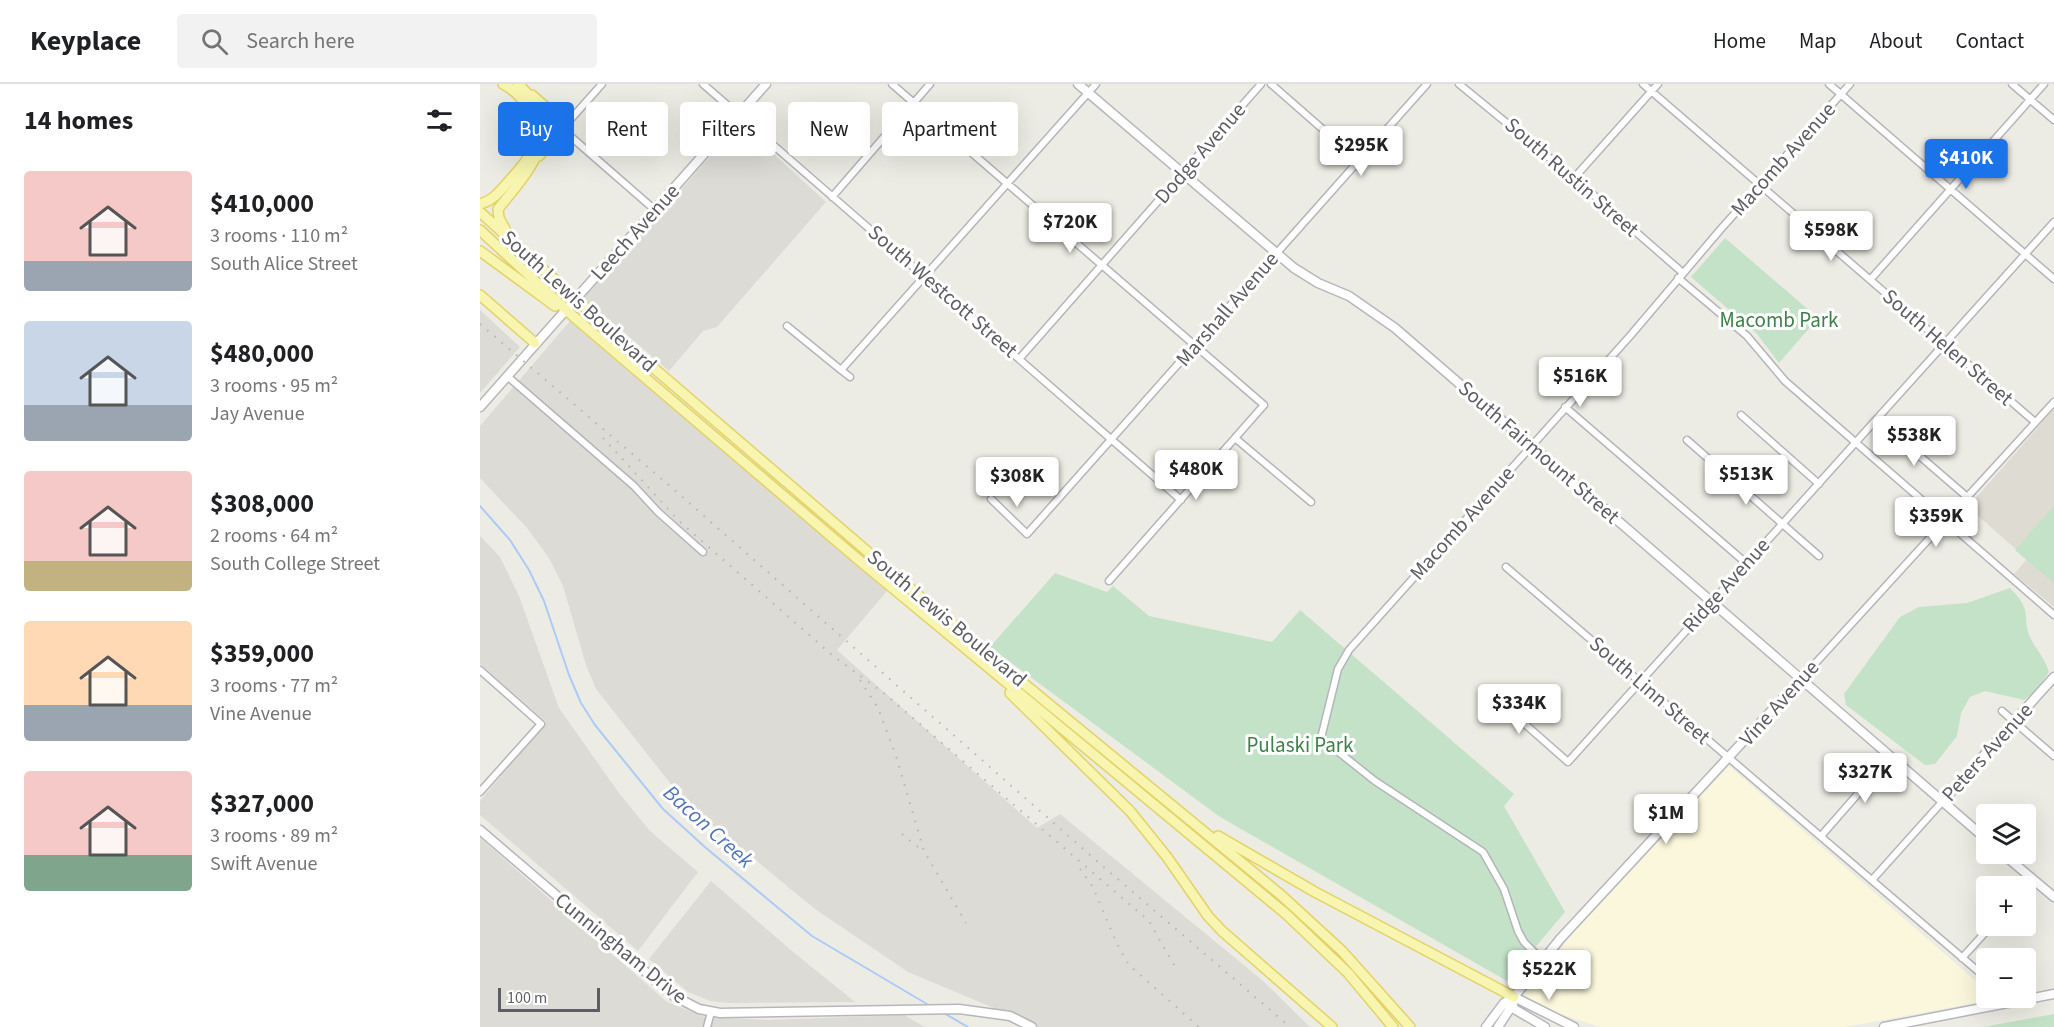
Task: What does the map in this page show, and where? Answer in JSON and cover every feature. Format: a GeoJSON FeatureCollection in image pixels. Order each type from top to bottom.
{"type":"FeatureCollection","features":[{"type":"Feature","properties":{"kind":"main road"},"geometry":{"type":"LineString","coordinates":[[480,211],[525,163],[534,141],[532,116],[527,107],[515,92],[502,84]]}},
{"type":"Feature","properties":{"kind":"main road"},"geometry":{"type":"LineString","coordinates":[[518,84],[537,102]]}},
{"type":"Feature","properties":{"kind":"main road"},"geometry":{"type":"LineString","coordinates":[[480,211],[498,209],[538,158],[542,138],[541,124],[535,103],[527,93]]}},
{"type":"Feature","properties":{"kind":"main road"},"geometry":{"type":"LineString","coordinates":[[498,209],[502,225],[516,245]]}},
{"type":"Feature","properties":{"kind":"main road","name":"South Lewis Boulevard"},"geometry":{"type":"LineString","coordinates":[[480,211],[576,298],[960,631],[1185,814],[1342,951],[1410,1027]]}},
{"type":"Feature","properties":{"kind":"main road","name":"South Lewis Boulevard"},"geometry":{"type":"LineString","coordinates":[[480,230],[566,310],[969,654],[1293,920],[1348,973],[1393,1027]]}},
{"type":"Feature","properties":{"kind":"main road"},"geometry":{"type":"LineString","coordinates":[[480,251],[552,305],[566,310]]}},
{"type":"Feature","properties":{"kind":"main road"},"geometry":{"type":"LineString","coordinates":[[480,295],[535,343]]}},
{"type":"Feature","properties":{"kind":"main road"},"geometry":{"type":"LineString","coordinates":[[969,654],[1130,811],[1167,857],[1208,916],[1222,931],[1332,1027]]}},
{"type":"Feature","properties":{"kind":"main road"},"geometry":{"type":"LineString","coordinates":[[1185,814],[1269,867],[1514,997]]}},
{"type":"Feature","properties":{"kind":"street"},"geometry":{"type":"LineString","coordinates":[[574,116],[603,84]]}},
{"type":"Feature","properties":{"kind":"street","name":"South Westcott Street"},"geometry":{"type":"LineString","coordinates":[[703,84],[723,102]]}},
{"type":"Feature","properties":{"kind":"street","name":"Leech Avenue"},"geometry":{"type":"LineString","coordinates":[[750,102],[766,84]]}},
{"type":"Feature","properties":{"kind":"street"},"geometry":{"type":"LineString","coordinates":[[892,84],[913,102]]}},
{"type":"Feature","properties":{"kind":"street"},"geometry":{"type":"LineString","coordinates":[[915,102],[930,84]]}},
{"type":"Feature","properties":{"kind":"street","name":"South Fairmount Street"},"geometry":{"type":"LineString","coordinates":[[1078,84],[1276,253],[1306,276],[1349,296],[1372,310],[1976,831]]}},
{"type":"Feature","properties":{"kind":"street"},"geometry":{"type":"LineString","coordinates":[[841,370],[1096,84]]}},
{"type":"Feature","properties":{"kind":"street","name":"Dodge Avenue"},"geometry":{"type":"LineString","coordinates":[[1020,358],[1261,84]]}},
{"type":"Feature","properties":{"kind":"street"},"geometry":{"type":"LineString","coordinates":[[1271,84],[1359,161]]}},
{"type":"Feature","properties":{"kind":"street","name":"Marshall Avenue"},"geometry":{"type":"LineString","coordinates":[[991,499],[1027,534],[1426,84]]}},
{"type":"Feature","properties":{"kind":"street","name":"South Helen Street"},"geometry":{"type":"LineString","coordinates":[[1643,84],[2035,422]]}},
{"type":"Feature","properties":{"kind":"street"},"geometry":{"type":"LineString","coordinates":[[1574,178],[1658,84]]}},
{"type":"Feature","properties":{"kind":"street"},"geometry":{"type":"LineString","coordinates":[[1829,84],[2054,279]]}},
{"type":"Feature","properties":{"kind":"street","name":"Macomb Avenue"},"geometry":{"type":"LineString","coordinates":[[1542,960],[1524,942],[1504,890],[1483,852],[1375,781],[1321,738],[1338,669],[1349,650],[1850,84]]}},
{"type":"Feature","properties":{"kind":"street"},"geometry":{"type":"LineString","coordinates":[[2012,84],[2054,120]]}},
{"type":"Feature","properties":{"kind":"street"},"geometry":{"type":"LineString","coordinates":[[1870,280],[2044,84]]}},
{"type":"Feature","properties":{"kind":"street","name":"South Rustin Street"},"geometry":{"type":"LineString","coordinates":[[1463,85],[1574,178],[1681,275],[1747,336],[1785,381],[2054,615]]}},
{"type":"Feature","properties":{"kind":"street"},"geometry":{"type":"LineString","coordinates":[[574,136],[655,210]]}},
{"type":"Feature","properties":{"kind":"street"},"geometry":{"type":"LineString","coordinates":[[832,197],[882,140]]}},
{"type":"Feature","properties":{"kind":"street","name":"South Westcott Street"},"geometry":{"type":"LineString","coordinates":[[776,149],[926,276],[1182,500]]}},
{"type":"Feature","properties":{"kind":"street","name":"Leech Avenue"},"geometry":{"type":"LineString","coordinates":[[480,407],[703,156]]}},
{"type":"Feature","properties":{"kind":"street"},"geometry":{"type":"LineString","coordinates":[[976,156],[1264,405],[1109,581]]}},
{"type":"Feature","properties":{"kind":"street","name":"Ridge Avenue"},"geometry":{"type":"LineString","coordinates":[[1486,690],[1568,762],[2054,222]]}},
{"type":"Feature","properties":{"kind":"street"},"geometry":{"type":"LineString","coordinates":[[787,326],[850,377]]}},
{"type":"Feature","properties":{"kind":"street"},"geometry":{"type":"LineString","coordinates":[[507,376],[634,486],[658,512],[703,552]]}},
{"type":"Feature","properties":{"kind":"street","name":"Vine Avenue"},"geometry":{"type":"LineString","coordinates":[[1508,1005],[1542,960],[2054,402]]}},
{"type":"Feature","properties":{"kind":"street"},"geometry":{"type":"LineString","coordinates":[[1565,407],[1746,563]]}},
{"type":"Feature","properties":{"kind":"street"},"geometry":{"type":"LineString","coordinates":[[1741,415],[1819,484]]}},
{"type":"Feature","properties":{"kind":"street"},"geometry":{"type":"LineString","coordinates":[[1878,420],[1966,496]]}},
{"type":"Feature","properties":{"kind":"street"},"geometry":{"type":"LineString","coordinates":[[1235,438],[1311,502]]}},
{"type":"Feature","properties":{"kind":"street"},"geometry":{"type":"LineString","coordinates":[[1687,440],[1819,556]]}},
{"type":"Feature","properties":{"kind":"street","name":"South Linn Street"},"geometry":{"type":"LineString","coordinates":[[1506,567],[1976,970]]}},
{"type":"Feature","properties":{"kind":"street"},"geometry":{"type":"LineString","coordinates":[[480,670],[541,724],[480,792]]}},
{"type":"Feature","properties":{"kind":"street","name":"Peters Avenue"},"geometry":{"type":"LineString","coordinates":[[1872,880],[2054,677]]}},
{"type":"Feature","properties":{"kind":"street"},"geometry":{"type":"LineString","coordinates":[[2002,711],[2054,756]]}},
{"type":"Feature","properties":{"kind":"street"},"geometry":{"type":"LineString","coordinates":[[1821,836],[1891,756]]}},
{"type":"Feature","properties":{"kind":"street","name":"Cunningham Drive"},"geometry":{"type":"LineString","coordinates":[[480,830],[674,996],[711,1012],[990,1011],[1010,1016],[1032,1027]]}},
{"type":"Feature","properties":{"kind":"street"},"geometry":{"type":"LineString","coordinates":[[2015,864],[2029,876]]}},
{"type":"Feature","properties":{"kind":"street"},"geometry":{"type":"LineString","coordinates":[[2036,882],[2054,897]]}},
{"type":"Feature","properties":{"kind":"street"},"geometry":{"type":"LineString","coordinates":[[1962,958],[1982,936]]}},
{"type":"Feature","properties":{"kind":"street"},"geometry":{"type":"LineString","coordinates":[[2036,997],[2054,994]]}},
{"type":"Feature","properties":{"kind":"street"},"geometry":{"type":"LineString","coordinates":[[1514,997],[1574,1027]]}},
{"type":"Feature","properties":{"kind":"street"},"geometry":{"type":"LineString","coordinates":[[1486,1027],[1508,1005]]}},
{"type":"Feature","properties":{"kind":"street"},"geometry":{"type":"LineString","coordinates":[[1498,1027],[1508,1005]]}},
{"type":"Feature","properties":{"kind":"street"},"geometry":{"type":"LineString","coordinates":[[1508,1005],[1545,1027]]}},
{"type":"Feature","properties":{"kind":"street"},"geometry":{"type":"LineString","coordinates":[[1884,1027],[1976,1007]]}},
{"type":"Feature","properties":{"kind":"street"},"geometry":{"type":"LineString","coordinates":[[707,1027],[711,1012]]}},
{"type":"Feature","properties":{"kind":"shaded area"},"geometry":{"type":"Polygon","coordinates":[[[711,156],[776,156],[826,202],[717,327],[703,331],[669,371],[584,298],[711,156]]]}},
{"type":"Feature","properties":{"kind":"shaded area"},"geometry":{"type":"Polygon","coordinates":[[[480,310],[520,347],[480,393],[480,310]]]}},
{"type":"Feature","properties":{"kind":"shaded area"},"geometry":{"type":"Polygon","coordinates":[[[570,321],[887,591],[837,650],[1037,828],[1060,814],[1262,980],[1310,1027],[1039,1027],[908,972],[815,909],[697,812],[674,788],[596,689],[586,665],[563,586],[549,558],[527,528],[480,478],[480,426],[570,321]]]}},
{"type":"Feature","properties":{"kind":"shaded area"},"geometry":{"type":"Polygon","coordinates":[[[2054,409],[2054,607],[2014,574],[2027,559],[1968,507],[2054,409]]]}},
{"type":"Feature","properties":{"kind":"shaded area"},"geometry":{"type":"Polygon","coordinates":[[[480,536],[500,557],[519,596],[559,708],[619,793],[650,831],[698,872],[638,951],[480,815],[480,801],[546,722],[480,664],[480,536]]]}},
{"type":"Feature","properties":{"kind":"shaded area"},"geometry":{"type":"Polygon","coordinates":[[[1729,766],[1976,981],[1976,1003],[1845,1027],[1600,1027],[1554,1012],[1522,994],[1576,930],[1729,766]]]}},
{"type":"Feature","properties":{"kind":"shaded area"},"geometry":{"type":"Polygon","coordinates":[[[480,838],[667,1002],[705,1017],[767,1020],[904,1015],[925,1027],[480,1027],[480,838]]]}},
{"type":"Feature","properties":{"kind":"shaded area"},"geometry":{"type":"Polygon","coordinates":[[[711,881],[855,1002],[728,1003],[710,1001],[688,992],[649,959],[711,881]]]}},
{"type":"Feature","properties":{"kind":"green space","name":"Macomb Park"},"geometry":{"type":"Polygon","coordinates":[[[1725,238],[1818,318],[1779,363],[1757,334],[1691,277],[1725,238]]]}},
{"type":"Feature","properties":{"kind":"green space"},"geometry":{"type":"Polygon","coordinates":[[[2054,506],[2054,583],[2015,550],[2054,506]]]}},
{"type":"Feature","properties":{"kind":"green space","name":"Pulaski Park"},"geometry":{"type":"Polygon","coordinates":[[[1055,573],[1107,592],[1113,586],[1149,616],[1272,642],[1300,610],[1514,794],[1504,806],[1565,912],[1507,981],[1220,817],[990,647],[1055,573]]]}},
{"type":"Feature","properties":{"kind":"green space"},"geometry":{"type":"Polygon","coordinates":[[[2010,588],[2018,596],[2025,609],[2028,631],[2049,672],[2036,691],[2024,700],[1985,691],[1970,697],[1961,713],[1957,736],[1935,764],[1925,765],[1846,705],[1844,694],[1900,617],[1919,607],[1967,603],[2010,588]]]}},
{"type":"Feature","properties":{"kind":"green space"},"geometry":{"type":"Polygon","coordinates":[[[2054,1014],[2054,1027],[1983,1027],[2054,1014]]]}},
{"type":"Feature","properties":{"kind":"waterway","name":"Bacon Creek"},"geometry":{"type":"LineString","coordinates":[[480,506],[510,540],[529,570],[544,601],[581,703],[595,725],[663,809],[812,936],[932,1007]]}},
{"type":"Feature","properties":{"kind":"waterway","name":"Bacon Creek"},"geometry":{"type":"LineString","coordinates":[[942,1012],[968,1027]]}},
{"type":"Feature","properties":{"kind":"railway"},"geometry":{"type":"LineString","coordinates":[[480,324],[671,487],[1106,869],[1290,1027]]}},
{"type":"Feature","properties":{"kind":"railway"},"geometry":{"type":"LineString","coordinates":[[603,438],[679,521],[832,655],[885,694],[1149,921],[1177,970]]}},
{"type":"Feature","properties":{"kind":"railway"},"geometry":{"type":"LineString","coordinates":[[860,680],[878,708],[896,756],[924,851],[966,923]]}},
{"type":"Feature","properties":{"kind":"railway"},"geometry":{"type":"LineString","coordinates":[[902,834],[923,851]]}},
{"type":"Feature","properties":{"kind":"railway"},"geometry":{"type":"LineString","coordinates":[[1080,869],[1093,887],[1117,944],[1129,965],[1199,1027]]}}]}
